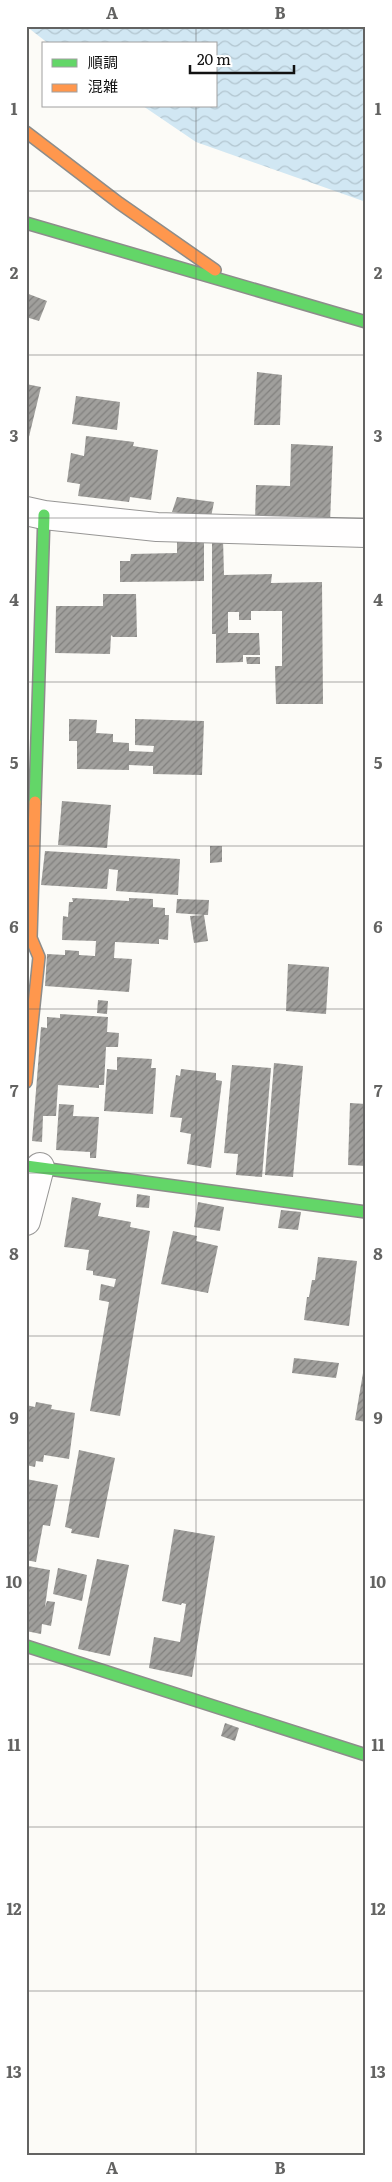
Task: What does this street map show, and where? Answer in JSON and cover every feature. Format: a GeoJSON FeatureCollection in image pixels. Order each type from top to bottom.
{"type":"FeatureCollection","features":[{"type":"Feature","properties":{"kind":"street"},"geometry":{"type":"LineString","coordinates":[[26,132],[155,231],[242,286]]}},
{"type":"Feature","properties":{"kind":"street"},"geometry":{"type":"LineString","coordinates":[[26,223],[366,322]]}},
{"type":"Feature","properties":{"kind":"street"},"geometry":{"type":"LineString","coordinates":[[26,1082],[39,956],[30,938],[35,513],[157,527],[366,533]]}},
{"type":"Feature","properties":{"kind":"street"},"geometry":{"type":"LineString","coordinates":[[26,1221],[33,1166],[366,1212]]}},
{"type":"Feature","properties":{"kind":"street"},"geometry":{"type":"LineString","coordinates":[[26,1646],[366,1755]]}},
{"type":"Feature","properties":{"kind":"water"},"geometry":{"type":"Polygon","coordinates":[[[26,26],[366,26],[366,202],[196,142],[146,108],[218,108],[218,42],[46,42],[26,26]]]}},
{"type":"Feature","properties":{"kind":"building"},"geometry":{"type":"Polygon","coordinates":[[[26,293],[47,301],[39,321],[26,317],[26,293]]]}},
{"type":"Feature","properties":{"kind":"building"},"geometry":{"type":"Polygon","coordinates":[[[257,372],[282,375],[280,425],[254,425],[257,372]]]}},
{"type":"Feature","properties":{"kind":"building"},"geometry":{"type":"Polygon","coordinates":[[[26,384],[41,387],[27,445],[26,444],[26,384]]]}},
{"type":"Feature","properties":{"kind":"building"},"geometry":{"type":"Polygon","coordinates":[[[76,396],[120,402],[117,430],[72,424],[76,396]]]}},
{"type":"Feature","properties":{"kind":"building"},"geometry":{"type":"Polygon","coordinates":[[[86,436],[134,442],[133,446],[158,450],[151,500],[130,497],[129,502],[78,496],[80,484],[67,482],[71,453],[84,456],[86,436]]]}},
{"type":"Feature","properties":{"kind":"building"},"geometry":{"type":"Polygon","coordinates":[[[291,444],[333,446],[330,523],[255,521],[256,485],[290,486],[291,444]]]}},
{"type":"Feature","properties":{"kind":"building"},"geometry":{"type":"Polygon","coordinates":[[[177,497],[214,502],[211,517],[172,512],[177,497]]]}},
{"type":"Feature","properties":{"kind":"building"},"geometry":{"type":"Polygon","coordinates":[[[204,537],[204,581],[120,582],[120,561],[130,561],[131,554],[177,553],[177,538],[204,537]]]}},
{"type":"Feature","properties":{"kind":"building"},"geometry":{"type":"Polygon","coordinates":[[[212,539],[223,539],[224,575],[272,574],[271,583],[322,582],[323,704],[276,704],[275,666],[282,666],[282,611],[251,611],[251,620],[239,620],[239,612],[228,612],[228,633],[259,633],[260,655],[243,655],[243,662],[216,663],[216,634],[212,634],[212,539]]]}},
{"type":"Feature","properties":{"kind":"building"},"geometry":{"type":"Polygon","coordinates":[[[103,594],[136,594],[137,637],[113,637],[111,635],[110,654],[55,653],[56,606],[103,606],[103,594]]]}},
{"type":"Feature","properties":{"kind":"building"},"geometry":{"type":"Polygon","coordinates":[[[246,657],[260,657],[260,664],[247,664],[246,657]]]}},
{"type":"Feature","properties":{"kind":"building"},"geometry":{"type":"Polygon","coordinates":[[[69,719],[97,720],[96,733],[113,734],[113,742],[129,743],[129,751],[153,752],[154,746],[135,745],[135,719],[204,721],[202,775],[153,774],[153,766],[129,765],[129,770],[77,769],[77,741],[69,741],[69,719]]]}},
{"type":"Feature","properties":{"kind":"building"},"geometry":{"type":"Polygon","coordinates":[[[62,801],[111,805],[107,848],[58,845],[62,801]]]}},
{"type":"Feature","properties":{"kind":"building"},"geometry":{"type":"Polygon","coordinates":[[[210,846],[222,846],[222,862],[210,863],[210,846]]]}},
{"type":"Feature","properties":{"kind":"building"},"geometry":{"type":"Polygon","coordinates":[[[45,851],[180,859],[178,895],[116,891],[118,870],[109,869],[107,889],[41,885],[45,851]]]}},
{"type":"Feature","properties":{"kind":"building"},"geometry":{"type":"Polygon","coordinates":[[[72,898],[129,901],[129,898],[153,899],[153,907],[165,908],[165,915],[169,915],[168,940],[159,939],[159,944],[115,942],[114,958],[132,959],[129,992],[45,986],[47,954],[65,955],[65,950],[79,951],[79,955],[95,956],[96,941],[62,940],[63,916],[68,917],[69,902],[73,902],[72,898]]]}},
{"type":"Feature","properties":{"kind":"building"},"geometry":{"type":"Polygon","coordinates":[[[177,899],[209,900],[208,915],[176,913],[177,899]]]}},
{"type":"Feature","properties":{"kind":"building"},"geometry":{"type":"Polygon","coordinates":[[[204,915],[208,941],[194,943],[190,916],[204,915]]]}},
{"type":"Feature","properties":{"kind":"building"},"geometry":{"type":"Polygon","coordinates":[[[288,964],[329,967],[326,1014],[286,1011],[288,964]]]}},
{"type":"Feature","properties":{"kind":"building"},"geometry":{"type":"Polygon","coordinates":[[[98,1000],[108,1001],[107,1014],[97,1013],[98,1000]]]}},
{"type":"Feature","properties":{"kind":"building"},"geometry":{"type":"Polygon","coordinates":[[[60,1014],[108,1017],[107,1032],[119,1033],[118,1047],[106,1047],[104,1085],[99,1085],[99,1088],[58,1085],[56,1116],[43,1116],[42,1142],[32,1141],[41,1027],[47,1028],[47,1017],[60,1018],[60,1014]]]}},
{"type":"Feature","properties":{"kind":"building"},"geometry":{"type":"Polygon","coordinates":[[[117,1057],[152,1059],[151,1068],[156,1068],[153,1114],[104,1111],[107,1069],[117,1070],[117,1057]]]}},
{"type":"Feature","properties":{"kind":"building"},"geometry":{"type":"Polygon","coordinates":[[[274,1063],[303,1066],[293,1177],[265,1175],[274,1063]]]}},
{"type":"Feature","properties":{"kind":"building"},"geometry":{"type":"Polygon","coordinates":[[[232,1065],[271,1068],[262,1177],[236,1175],[238,1154],[224,1153],[232,1065]]]}},
{"type":"Feature","properties":{"kind":"building"},"geometry":{"type":"Polygon","coordinates":[[[181,1069],[216,1073],[216,1080],[222,1081],[211,1168],[187,1164],[191,1134],[180,1132],[182,1118],[170,1117],[176,1075],[180,1076],[181,1069]]]}},
{"type":"Feature","properties":{"kind":"building"},"geometry":{"type":"Polygon","coordinates":[[[350,1103],[366,1104],[366,1166],[348,1165],[350,1103]]]}},
{"type":"Feature","properties":{"kind":"building"},"geometry":{"type":"Polygon","coordinates":[[[59,1104],[74,1105],[73,1116],[99,1117],[96,1158],[90,1158],[90,1152],[56,1150],[59,1104]]]}},
{"type":"Feature","properties":{"kind":"building"},"geometry":{"type":"Polygon","coordinates":[[[137,1194],[150,1196],[149,1208],[136,1207],[137,1194]]]}},
{"type":"Feature","properties":{"kind":"building"},"geometry":{"type":"Polygon","coordinates":[[[72,1197],[101,1203],[98,1216],[131,1222],[130,1227],[150,1231],[120,1416],[90,1411],[109,1302],[99,1300],[101,1284],[114,1287],[116,1279],[93,1275],[93,1271],[86,1270],[89,1250],[64,1247],[72,1197]]]}},
{"type":"Feature","properties":{"kind":"building"},"geometry":{"type":"Polygon","coordinates":[[[198,1202],[224,1207],[220,1231],[194,1227],[198,1202]]]}},
{"type":"Feature","properties":{"kind":"building"},"geometry":{"type":"Polygon","coordinates":[[[281,1210],[301,1212],[298,1230],[278,1228],[281,1210]]]}},
{"type":"Feature","properties":{"kind":"building"},"geometry":{"type":"Polygon","coordinates":[[[173,1231],[197,1236],[196,1241],[218,1246],[208,1293],[161,1284],[173,1231]]]}},
{"type":"Feature","properties":{"kind":"building"},"geometry":{"type":"Polygon","coordinates":[[[318,1257],[357,1261],[349,1326],[304,1320],[307,1297],[309,1297],[312,1280],[315,1280],[318,1257]]]}},
{"type":"Feature","properties":{"kind":"building"},"geometry":{"type":"Polygon","coordinates":[[[294,1358],[339,1363],[336,1378],[292,1373],[294,1358]]]}},
{"type":"Feature","properties":{"kind":"building"},"geometry":{"type":"Polygon","coordinates":[[[363,1373],[366,1373],[366,1422],[355,1420],[363,1373]]]}},
{"type":"Feature","properties":{"kind":"building"},"geometry":{"type":"Polygon","coordinates":[[[36,1402],[52,1405],[51,1409],[75,1413],[69,1459],[44,1455],[43,1462],[36,1461],[35,1467],[26,1465],[26,1405],[35,1407],[36,1402]]]}},
{"type":"Feature","properties":{"kind":"building"},"geometry":{"type":"Polygon","coordinates":[[[79,1450],[115,1458],[99,1538],[71,1533],[72,1529],[65,1527],[79,1450]]]}},
{"type":"Feature","properties":{"kind":"building"},"geometry":{"type":"Polygon","coordinates":[[[26,1479],[58,1485],[50,1526],[43,1525],[36,1562],[26,1560],[26,1479]]]}},
{"type":"Feature","properties":{"kind":"building"},"geometry":{"type":"Polygon","coordinates":[[[174,1529],[215,1536],[192,1677],[149,1668],[154,1637],[180,1642],[186,1604],[182,1603],[181,1605],[162,1601],[174,1529]]]}},
{"type":"Feature","properties":{"kind":"building"},"geometry":{"type":"Polygon","coordinates":[[[97,1559],[129,1565],[110,1656],[78,1649],[97,1559]]]}},
{"type":"Feature","properties":{"kind":"building"},"geometry":{"type":"Polygon","coordinates":[[[28,1566],[50,1570],[45,1607],[47,1601],[55,1602],[51,1626],[42,1624],[41,1634],[26,1631],[28,1566]]]}},
{"type":"Feature","properties":{"kind":"building"},"geometry":{"type":"Polygon","coordinates":[[[58,1568],[87,1575],[82,1601],[53,1594],[58,1568]]]}},
{"type":"Feature","properties":{"kind":"building"},"geometry":{"type":"Polygon","coordinates":[[[225,1723],[239,1728],[235,1741],[221,1736],[225,1723]]]}},
{"type":"Feature","properties":{"kind":"traffic: fast"},"geometry":{"type":"LineString","coordinates":[[26,223],[366,322]]}},
{"type":"Feature","properties":{"kind":"traffic: fast"},"geometry":{"type":"LineString","coordinates":[[35,802],[44,515]]}},
{"type":"Feature","properties":{"kind":"traffic: fast"},"geometry":{"type":"LineString","coordinates":[[26,1166],[366,1212]]}},
{"type":"Feature","properties":{"kind":"traffic: fast"},"geometry":{"type":"LineString","coordinates":[[26,1646],[366,1755]]}},
{"type":"Feature","properties":{"kind":"traffic: slow"},"geometry":{"type":"LineString","coordinates":[[26,132],[119,203],[215,270]]}},
{"type":"Feature","properties":{"kind":"traffic: slow"},"geometry":{"type":"LineString","coordinates":[[26,1082],[39,957],[31,938],[35,802]]}}]}
